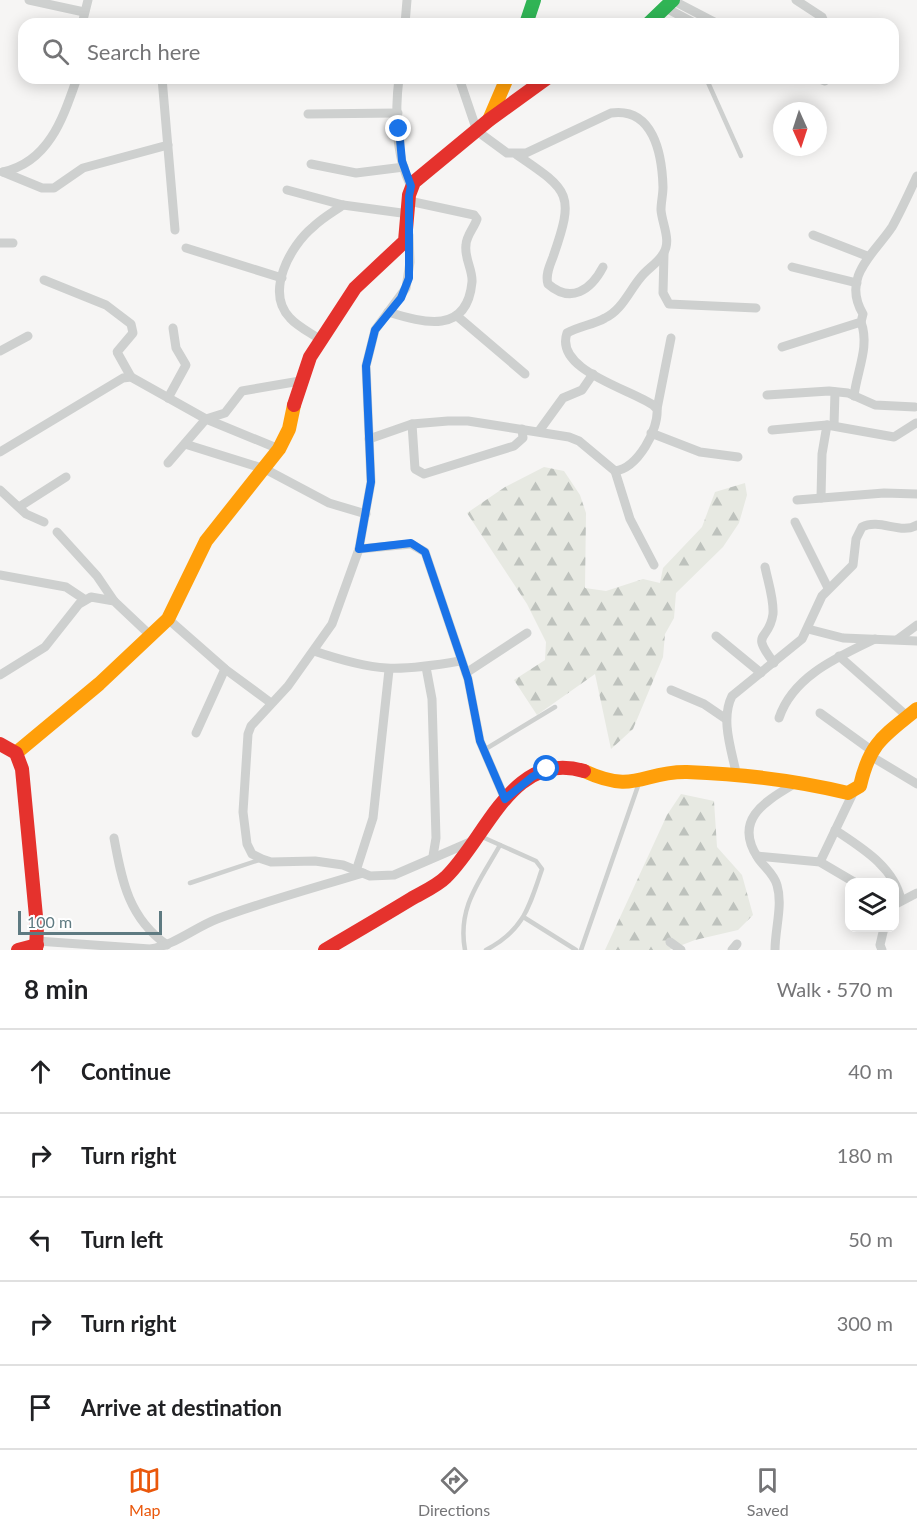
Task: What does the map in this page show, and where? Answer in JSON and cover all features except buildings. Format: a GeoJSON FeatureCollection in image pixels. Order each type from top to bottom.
{"type":"FeatureCollection","features":[{"type":"Feature","properties":{"kind":"street"},"geometry":{"type":"LineString","coordinates":[[29,0],[84,12]]}},
{"type":"Feature","properties":{"kind":"street"},"geometry":{"type":"LineString","coordinates":[[83,18],[88,0]]}},
{"type":"Feature","properties":{"kind":"street"},"geometry":{"type":"LineString","coordinates":[[406,18],[407,0]]}},
{"type":"Feature","properties":{"kind":"street"},"geometry":{"type":"LineString","coordinates":[[528,18],[534,0]]}},
{"type":"Feature","properties":{"kind":"street"},"geometry":{"type":"LineString","coordinates":[[796,0],[822,18]]}},
{"type":"Feature","properties":{"kind":"street"},"geometry":{"type":"LineString","coordinates":[[654,18],[670,3]]}},
{"type":"Feature","properties":{"kind":"street"},"geometry":{"type":"LineString","coordinates":[[670,3],[689,18]]}},
{"type":"Feature","properties":{"kind":"street"},"geometry":{"type":"LineString","coordinates":[[670,3],[704,18]]}},
{"type":"Feature","properties":{"kind":"street"},"geometry":{"type":"LineString","coordinates":[[1,172],[33,158],[47,145],[64,114],[75,84]]}},
{"type":"Feature","properties":{"kind":"street"},"geometry":{"type":"LineString","coordinates":[[163,84],[175,230]]}},
{"type":"Feature","properties":{"kind":"street"},"geometry":{"type":"LineString","coordinates":[[399,84],[398,113],[404,167],[411,186],[409,278],[401,298],[375,330],[366,366],[371,482],[359,549],[341,604],[314,651],[256,718],[248,734],[243,812],[247,844],[252,854],[261,859],[271,862],[315,861],[343,865],[359,872],[382,877],[394,875],[476,837]]}},
{"type":"Feature","properties":{"kind":"street"},"geometry":{"type":"LineString","coordinates":[[461,84],[477,131],[507,153],[517,155],[552,179],[563,192],[566,202],[565,224],[547,273],[548,284],[565,292],[583,291],[596,280],[603,267]]}},
{"type":"Feature","properties":{"kind":"street"},"geometry":{"type":"LineString","coordinates":[[489,120],[504,84]]}},
{"type":"Feature","properties":{"kind":"street"},"geometry":{"type":"LineString","coordinates":[[411,186],[489,120],[540,84]]}},
{"type":"Feature","properties":{"kind":"street"},"geometry":{"type":"LineString","coordinates":[[517,155],[611,112],[624,111],[635,114],[646,125],[658,152],[663,189],[661,211],[666,242],[663,294],[669,304],[756,308]]}},
{"type":"Feature","properties":{"kind":"street"},"geometry":{"type":"LineString","coordinates":[[308,114],[398,113]]}},
{"type":"Feature","properties":{"kind":"street"},"geometry":{"type":"LineString","coordinates":[[1,172],[42,188],[54,188],[83,168],[168,145]]}},
{"type":"Feature","properties":{"kind":"street"},"geometry":{"type":"LineString","coordinates":[[311,164],[356,173],[404,167]]}},
{"type":"Feature","properties":{"kind":"street"},"geometry":{"type":"LineString","coordinates":[[854,396],[856,374],[866,346],[861,322],[863,314],[856,302],[857,283],[867,256],[893,225],[917,176]]}},
{"type":"Feature","properties":{"kind":"street"},"geometry":{"type":"LineString","coordinates":[[287,190],[343,205],[462,212],[474,215],[477,219],[465,244],[472,285],[464,307],[457,316],[439,322],[424,322],[388,312]]}},
{"type":"Feature","properties":{"kind":"street"},"geometry":{"type":"LineString","coordinates":[[321,340],[290,319],[279,295],[289,259],[305,234],[343,205]]}},
{"type":"Feature","properties":{"kind":"street"},"geometry":{"type":"LineString","coordinates":[[16,753],[99,684],[168,620],[206,541],[279,449],[292,420],[300,381],[321,340],[355,288],[393,254],[409,233]]}},
{"type":"Feature","properties":{"kind":"street"},"geometry":{"type":"LineString","coordinates":[[813,234],[867,256]]}},
{"type":"Feature","properties":{"kind":"street"},"geometry":{"type":"LineString","coordinates":[[0,243],[13,243]]}},
{"type":"Feature","properties":{"kind":"street"},"geometry":{"type":"LineString","coordinates":[[186,248],[282,278]]}},
{"type":"Feature","properties":{"kind":"street"},"geometry":{"type":"LineString","coordinates":[[657,409],[572,361],[566,351],[567,333],[605,318],[614,312],[640,277],[664,254]]}},
{"type":"Feature","properties":{"kind":"street"},"geometry":{"type":"LineString","coordinates":[[792,267],[857,283]]}},
{"type":"Feature","properties":{"kind":"street"},"geometry":{"type":"LineString","coordinates":[[44,280],[106,305],[131,324],[133,333],[117,352],[131,377],[206,420],[279,449]]}},
{"type":"Feature","properties":{"kind":"street"},"geometry":{"type":"LineString","coordinates":[[457,316],[525,374]]}},
{"type":"Feature","properties":{"kind":"street"},"geometry":{"type":"LineString","coordinates":[[782,347],[861,322]]}},
{"type":"Feature","properties":{"kind":"street"},"geometry":{"type":"LineString","coordinates":[[168,398],[186,365],[176,348],[173,328]]}},
{"type":"Feature","properties":{"kind":"street"},"geometry":{"type":"LineString","coordinates":[[0,351],[28,336]]}},
{"type":"Feature","properties":{"kind":"street"},"geometry":{"type":"LineString","coordinates":[[615,471],[630,465],[643,449],[657,420],[657,409],[672,338]]}},
{"type":"Feature","properties":{"kind":"street"},"geometry":{"type":"LineString","coordinates":[[540,431],[563,398],[582,390],[593,374]]}},
{"type":"Feature","properties":{"kind":"street"},"geometry":{"type":"LineString","coordinates":[[0,452],[123,378],[131,377]]}},
{"type":"Feature","properties":{"kind":"street"},"geometry":{"type":"LineString","coordinates":[[168,463],[206,420],[225,413],[237,396],[247,389],[300,381]]}},
{"type":"Feature","properties":{"kind":"street"},"geometry":{"type":"LineString","coordinates":[[821,498],[822,454],[830,425],[834,392]]}},
{"type":"Feature","properties":{"kind":"street"},"geometry":{"type":"LineString","coordinates":[[767,395],[834,392],[854,396],[875,405],[916,403],[916,423],[898,435],[888,437],[857,428],[830,425],[772,430]]}},
{"type":"Feature","properties":{"kind":"street"},"geometry":{"type":"LineString","coordinates":[[369,439],[412,424],[468,421],[540,431],[579,441],[615,471],[630,519],[654,565]]}},
{"type":"Feature","properties":{"kind":"street"},"geometry":{"type":"LineString","coordinates":[[412,424],[415,469],[424,474],[514,446],[523,438],[522,429]]}},
{"type":"Feature","properties":{"kind":"street"},"geometry":{"type":"LineString","coordinates":[[651,433],[700,452],[738,457]]}},
{"type":"Feature","properties":{"kind":"street"},"geometry":{"type":"LineString","coordinates":[[184,444],[265,469],[338,507],[366,514]]}},
{"type":"Feature","properties":{"kind":"street"},"geometry":{"type":"LineString","coordinates":[[19,507],[66,477]]}},
{"type":"Feature","properties":{"kind":"street"},"geometry":{"type":"LineString","coordinates":[[0,490],[19,507],[44,522]]}},
{"type":"Feature","properties":{"kind":"street"},"geometry":{"type":"LineString","coordinates":[[797,500],[884,492],[917,494]]}},
{"type":"Feature","properties":{"kind":"street"},"geometry":{"type":"LineString","coordinates":[[795,522],[828,588]]}},
{"type":"Feature","properties":{"kind":"street"},"geometry":{"type":"LineString","coordinates":[[726,776],[723,718],[732,696],[794,648],[808,629],[828,588],[853,565],[856,539],[862,527],[876,524],[906,528],[917,525]]}},
{"type":"Feature","properties":{"kind":"street"},"geometry":{"type":"LineString","coordinates":[[57,532],[97,576],[114,602],[150,635]]}},
{"type":"Feature","properties":{"kind":"street"},"geometry":{"type":"LineString","coordinates":[[359,549],[411,543],[425,552],[472,693],[477,731],[505,799]]}},
{"type":"Feature","properties":{"kind":"street"},"geometry":{"type":"LineString","coordinates":[[765,567],[773,615],[760,640],[761,646],[774,663]]}},
{"type":"Feature","properties":{"kind":"street"},"geometry":{"type":"LineString","coordinates":[[0,575],[66,587],[84,600]]}},
{"type":"Feature","properties":{"kind":"street"},"geometry":{"type":"LineString","coordinates":[[0,675],[45,647],[84,600],[96,597],[114,602]]}},
{"type":"Feature","properties":{"kind":"street"},"geometry":{"type":"LineString","coordinates":[[168,620],[225,669],[271,703]]}},
{"type":"Feature","properties":{"kind":"street"},"geometry":{"type":"LineString","coordinates":[[898,639],[917,625]]}},
{"type":"Feature","properties":{"kind":"street"},"geometry":{"type":"LineString","coordinates":[[808,629],[831,637],[917,640]]}},
{"type":"Feature","properties":{"kind":"street"},"geometry":{"type":"LineString","coordinates":[[466,673],[527,633]]}},
{"type":"Feature","properties":{"kind":"street"},"geometry":{"type":"LineString","coordinates":[[716,636],[761,673]]}},
{"type":"Feature","properties":{"kind":"street"},"geometry":{"type":"LineString","coordinates":[[779,718],[788,698],[797,687],[839,656],[875,639]]}},
{"type":"Feature","properties":{"kind":"street"},"geometry":{"type":"LineString","coordinates":[[314,651],[351,663],[389,670],[460,661]]}},
{"type":"Feature","properties":{"kind":"street"},"geometry":{"type":"LineString","coordinates":[[820,862],[854,791],[860,786],[870,752],[891,729],[912,712],[839,656]]}},
{"type":"Feature","properties":{"kind":"street"},"geometry":{"type":"LineString","coordinates":[[426,667],[433,722],[436,837],[434,856]]}},
{"type":"Feature","properties":{"kind":"street"},"geometry":{"type":"LineString","coordinates":[[196,733],[225,669]]}},
{"type":"Feature","properties":{"kind":"street"},"geometry":{"type":"LineString","coordinates":[[359,872],[373,818],[389,670]]}},
{"type":"Feature","properties":{"kind":"street"},"geometry":{"type":"LineString","coordinates":[[671,690],[711,708],[723,718]]}},
{"type":"Feature","properties":{"kind":"street"},"geometry":{"type":"LineString","coordinates":[[820,713],[870,752],[917,784]]}},
{"type":"Feature","properties":{"kind":"street"},"geometry":{"type":"LineString","coordinates":[[0,744],[16,753],[24,782],[37,945]]}},
{"type":"Feature","properties":{"kind":"street"},"geometry":{"type":"LineString","coordinates":[[325,950],[444,879],[456,868],[505,799],[532,777],[557,766],[581,771],[615,783],[639,783],[672,772],[799,781],[842,792],[854,791]]}},
{"type":"Feature","properties":{"kind":"street"},"geometry":{"type":"LineString","coordinates":[[775,950],[777,885],[757,856],[750,834],[754,812],[762,804],[799,781]]}},
{"type":"Feature","properties":{"kind":"street"},"geometry":{"type":"LineString","coordinates":[[836,830],[880,864],[899,889],[901,901]]}},
{"type":"Feature","properties":{"kind":"street"},"geometry":{"type":"LineString","coordinates":[[114,838],[125,886],[136,913],[147,929],[167,945]]}},
{"type":"Feature","properties":{"kind":"street"},"geometry":{"type":"LineString","coordinates":[[757,856],[820,862],[847,878]]}},
{"type":"Feature","properties":{"kind":"street"},"geometry":{"type":"LineString","coordinates":[[18,950],[37,945],[150,949],[167,945],[208,922],[359,872]]}},
{"type":"Feature","properties":{"kind":"street"},"geometry":{"type":"LineString","coordinates":[[901,901],[917,893]]}},
{"type":"Feature","properties":{"kind":"street"},"geometry":{"type":"LineString","coordinates":[[901,901],[917,902]]}},
{"type":"Feature","properties":{"kind":"street"},"geometry":{"type":"LineString","coordinates":[[882,950],[880,945],[883,932]]}},
{"type":"Feature","properties":{"kind":"street"},"geometry":{"type":"LineString","coordinates":[[670,942],[681,950]]}},
{"type":"Feature","properties":{"kind":"lane"},"geometry":{"type":"LineString","coordinates":[[709,84],[741,156]]}},
{"type":"Feature","properties":{"kind":"lane"},"geometry":{"type":"LineString","coordinates":[[484,750],[555,707]]}},
{"type":"Feature","properties":{"kind":"lane"},"geometry":{"type":"LineString","coordinates":[[580,950],[639,783]]}},
{"type":"Feature","properties":{"kind":"lane"},"geometry":{"type":"LineString","coordinates":[[476,837],[536,861],[542,869],[525,918],[504,940],[486,950]]}},
{"type":"Feature","properties":{"kind":"lane"},"geometry":{"type":"LineString","coordinates":[[465,950],[462,934],[464,914],[500,845]]}},
{"type":"Feature","properties":{"kind":"lane"},"geometry":{"type":"LineString","coordinates":[[190,883],[261,859]]}},
{"type":"Feature","properties":{"kind":"lane"},"geometry":{"type":"LineString","coordinates":[[525,918],[576,950]]}},
{"type":"Feature","properties":{"kind":"green space"},"geometry":{"type":"Polygon","coordinates":[[[544,467],[564,471],[580,495],[586,513],[585,588],[606,591],[643,579],[660,583],[663,568],[702,527],[715,492],[745,483],[747,495],[739,523],[723,547],[676,593],[674,618],[665,634],[663,657],[633,729],[611,749],[595,674],[537,715],[514,680],[545,660],[546,642],[527,604],[467,513],[505,487],[544,467]]]}},
{"type":"Feature","properties":{"kind":"green space"},"geometry":{"type":"Polygon","coordinates":[[[681,794],[714,801],[717,847],[742,875],[753,915],[738,930],[695,940],[669,950],[605,950],[667,815],[681,794]]]}},
{"type":"Feature","properties":{"kind":"traffic: fast"},"geometry":{"type":"LineString","coordinates":[[528,18],[534,0]]}},
{"type":"Feature","properties":{"kind":"traffic: fast"},"geometry":{"type":"LineString","coordinates":[[654,18],[673,0]]}},
{"type":"Feature","properties":{"kind":"traffic: slow"},"geometry":{"type":"LineString","coordinates":[[489,120],[504,84]]}},
{"type":"Feature","properties":{"kind":"traffic: slow"},"geometry":{"type":"LineString","coordinates":[[16,753],[99,684],[168,619],[206,541],[279,449],[289,429],[294,405]]}},
{"type":"Feature","properties":{"kind":"traffic: slow"},"geometry":{"type":"LineString","coordinates":[[584,771],[602,778],[628,782],[672,773],[728,774],[788,781],[848,793],[860,786],[868,759],[880,741],[917,709]]}},
{"type":"Feature","properties":{"kind":"traffic: jam"},"geometry":{"type":"LineString","coordinates":[[294,405],[310,357],[355,288],[405,241],[409,195],[414,182],[489,120],[539,84]]}},
{"type":"Feature","properties":{"kind":"traffic: jam"},"geometry":{"type":"LineString","coordinates":[[0,744],[16,753],[22,769],[37,927],[36,950]]}},
{"type":"Feature","properties":{"kind":"traffic: jam"},"geometry":{"type":"LineString","coordinates":[[325,950],[442,880],[460,861],[503,801],[519,785],[538,773],[559,768],[584,771]]}},
{"type":"Feature","properties":{"kind":"traffic: jam"},"geometry":{"type":"LineString","coordinates":[[18,950],[37,945]]}},
{"type":"Feature","properties":{"kind":"route"},"geometry":{"type":"LineString","coordinates":[[399,129],[402,161],[411,186],[409,278],[401,298],[375,330],[366,366],[365,391],[371,454],[371,482],[359,549],[411,543],[419,546],[425,552],[460,661],[468,679],[480,741],[505,799],[532,777],[547,769]]}}]}
